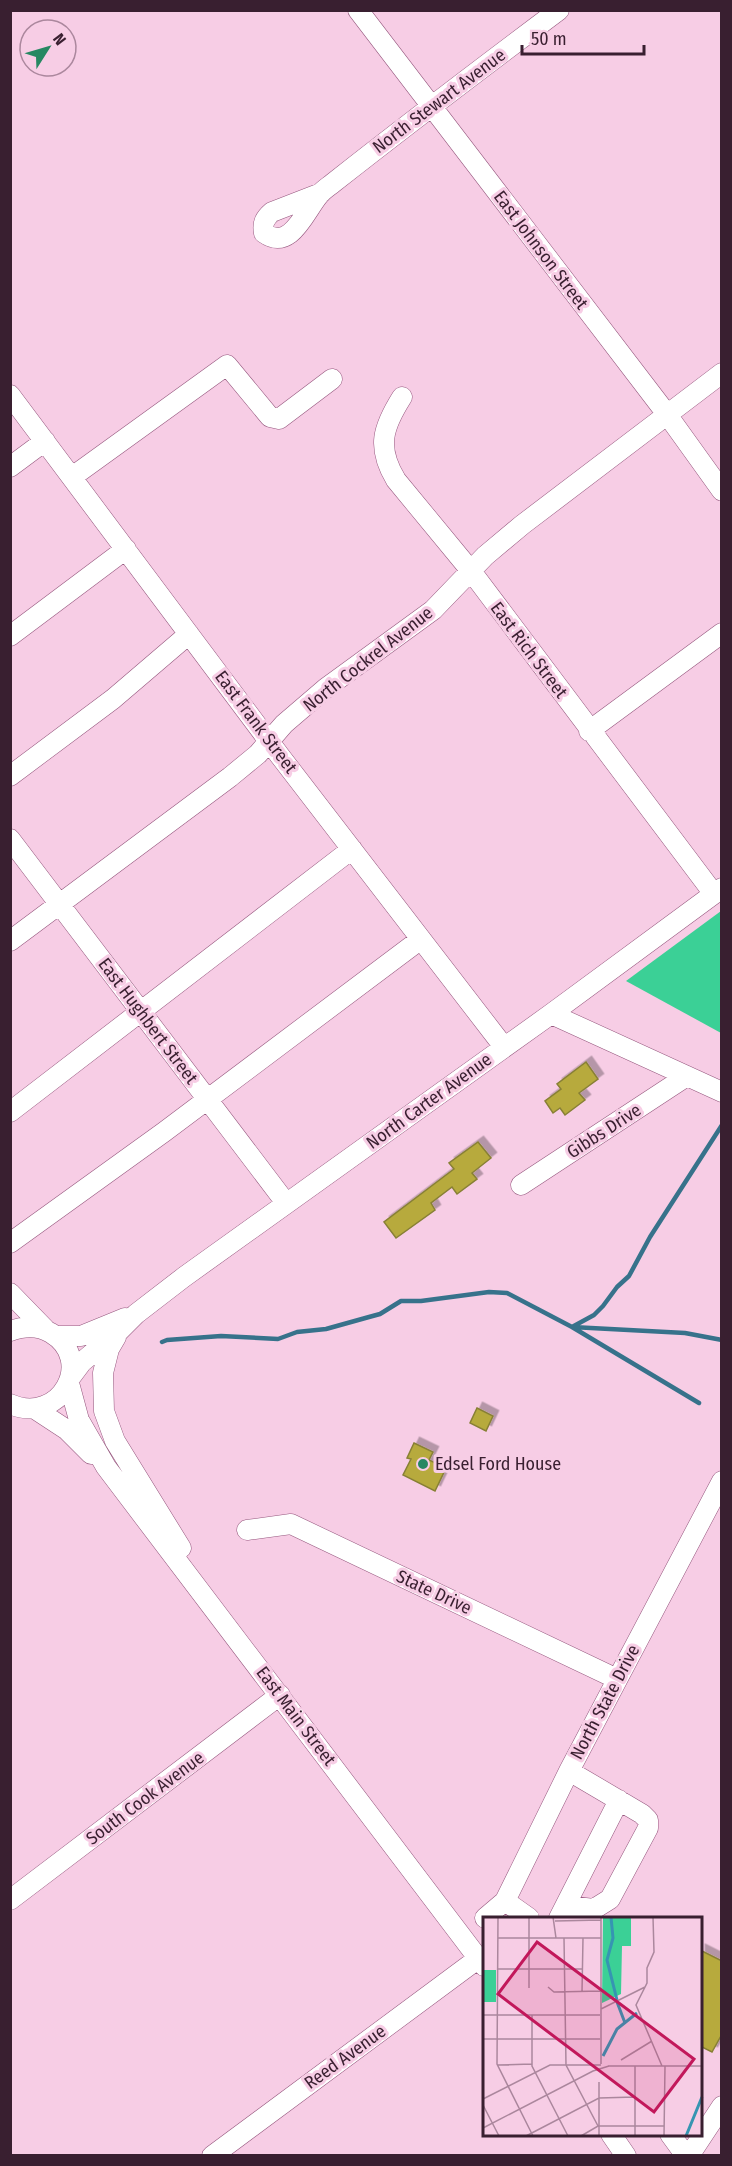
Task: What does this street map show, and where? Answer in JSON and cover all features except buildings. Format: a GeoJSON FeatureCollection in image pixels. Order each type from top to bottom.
{"type":"FeatureCollection","features":[{"type":"Feature","properties":{"kind":"street","name":"East Johnson Street"},"geometry":{"type":"LineString","coordinates":[[358,10],[666,413],[722,491]]}},
{"type":"Feature","properties":{"kind":"street","name":"North Stewart Avenue"},"geometry":{"type":"LineString","coordinates":[[321,193],[431,106],[559,10]]}},
{"type":"Feature","properties":{"kind":"street"},"geometry":{"type":"LineString","coordinates":[[72,477],[226,365],[270,417],[279,419],[332,379]]}},
{"type":"Feature","properties":{"kind":"street","name":"North Cockrel Avenue"},"geometry":{"type":"LineString","coordinates":[[10,941],[230,777],[258,754],[284,724],[326,688],[433,610],[471,571],[522,525],[666,413],[722,373]]}},
{"type":"Feature","properties":{"kind":"street","name":"East Frank Street"},"geometry":{"type":"LineString","coordinates":[[10,395],[269,741],[504,1047]]}},
{"type":"Feature","properties":{"kind":"street","name":"East Rich Street"},"geometry":{"type":"LineString","coordinates":[[402,397],[388,419],[385,431],[386,456],[390,470],[471,571],[590,731],[718,891]]}},
{"type":"Feature","properties":{"kind":"street"},"geometry":{"type":"LineString","coordinates":[[10,467],[45,441]]}},
{"type":"Feature","properties":{"kind":"street"},"geometry":{"type":"LineString","coordinates":[[10,636],[126,549]]}},
{"type":"Feature","properties":{"kind":"street"},"geometry":{"type":"LineString","coordinates":[[590,731],[722,633]]}},
{"type":"Feature","properties":{"kind":"street"},"geometry":{"type":"LineString","coordinates":[[10,776],[113,699],[189,634]]}},
{"type":"Feature","properties":{"kind":"street","name":"East Hughbert Street"},"geometry":{"type":"LineString","coordinates":[[10,839],[286,1203]]}},
{"type":"Feature","properties":{"kind":"street"},"geometry":{"type":"LineString","coordinates":[[10,1112],[352,849]]}},
{"type":"Feature","properties":{"kind":"street","name":"North Carter Avenue"},"geometry":{"type":"LineString","coordinates":[[35,1409],[48,1405],[60,1397],[82,1362],[136,1314],[718,891]]}},
{"type":"Feature","properties":{"kind":"street"},"geometry":{"type":"LineString","coordinates":[[10,1242],[208,1099],[421,939]]}},
{"type":"Feature","properties":{"kind":"street"},"geometry":{"type":"LineString","coordinates":[[551,1014],[722,1092]]}},
{"type":"Feature","properties":{"kind":"street","name":"Gibbs Drive"},"geometry":{"type":"LineString","coordinates":[[521,1185],[687,1076]]}},
{"type":"Feature","properties":{"kind":"street","name":"East Main Street"},"geometry":{"type":"LineString","coordinates":[[10,1293],[66,1347],[71,1362],[70,1381],[80,1420],[106,1467],[482,1962]]}},
{"type":"Feature","properties":{"kind":"street","name":"North Carter Avenue"},"geometry":{"type":"LineString","coordinates":[[10,1331],[30,1326],[51,1333],[81,1336],[136,1314]]}},
{"type":"Feature","properties":{"kind":"street"},"geometry":{"type":"LineString","coordinates":[[119,1331],[110,1349],[103,1373],[104,1411],[109,1427],[115,1441],[231,1629]]}},
{"type":"Feature","properties":{"kind":"street"},"geometry":{"type":"LineString","coordinates":[[10,1404],[25,1409],[35,1409]]}},
{"type":"Feature","properties":{"kind":"street","name":"East Main Street"},"geometry":{"type":"LineString","coordinates":[[35,1409],[67,1430],[106,1467]]}},
{"type":"Feature","properties":{"kind":"street","name":"North State Drive"},"geometry":{"type":"LineString","coordinates":[[487,1917],[505,1901],[568,1771],[722,1481]]}},
{"type":"Feature","properties":{"kind":"street","name":"State Drive"},"geometry":{"type":"LineString","coordinates":[[247,1530],[291,1524],[617,1679]]}},
{"type":"Feature","properties":{"kind":"street","name":"South Cook Avenue"},"geometry":{"type":"LineString","coordinates":[[10,1900],[280,1695]]}},
{"type":"Feature","properties":{"kind":"street"},"geometry":{"type":"LineString","coordinates":[[568,1771],[619,1800],[642,1814],[648,1820],[648,1828],[610,1899],[594,1909],[563,1912],[619,1800]]}},
{"type":"Feature","properties":{"kind":"street"},"geometry":{"type":"LineString","coordinates":[[505,1901],[528,1917]]}},
{"type":"Feature","properties":{"kind":"street","name":"North State Drive"},"geometry":{"type":"LineString","coordinates":[[463,1936],[483,1921]]}},
{"type":"Feature","properties":{"kind":"street","name":"Reed Avenue"},"geometry":{"type":"LineString","coordinates":[[212,2156],[482,1962]]}},
{"type":"Feature","properties":{"kind":"street"},"geometry":{"type":"LineString","coordinates":[[702,2135],[722,2106]]}},
{"type":"Feature","properties":{"kind":"street"},"geometry":{"type":"LineString","coordinates":[[612,2136],[627,2156]]}},
{"type":"Feature","properties":{"kind":"street"},"geometry":{"type":"LineString","coordinates":[[672,2136],[688,2156],[702,2136]]}},
{"type":"Feature","properties":{"kind":"green space"},"geometry":{"type":"Polygon","coordinates":[[[721,911],[721,1033],[626,981],[721,911]]]}},
{"type":"Feature","properties":{"kind":"waterway"},"geometry":{"type":"LineString","coordinates":[[699,1403],[572,1327],[594,1315],[629,1276],[650,1237],[722,1125]]}},
{"type":"Feature","properties":{"kind":"waterway"},"geometry":{"type":"LineString","coordinates":[[162,1342],[221,1336],[278,1339],[297,1332],[326,1329],[380,1314],[401,1301],[421,1301],[489,1292],[507,1293],[572,1327],[685,1333],[722,1340]]}},
{"type":"Feature","properties":{"kind":"place","name":"Edsel Ford House"},"geometry":{"type":"Point","coordinates":[423,1464]}}]}
